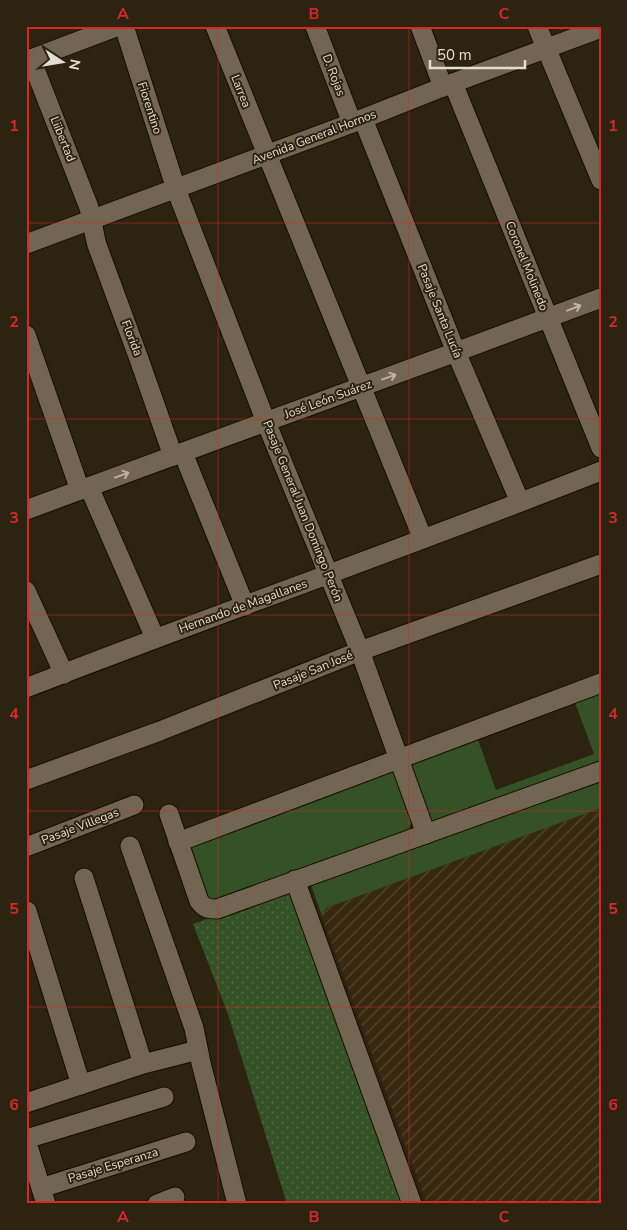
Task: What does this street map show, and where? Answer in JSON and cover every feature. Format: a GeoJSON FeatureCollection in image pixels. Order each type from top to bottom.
{"type":"FeatureCollection","features":[{"type":"Feature","properties":{"kind":"street"},"geometry":{"type":"LineString","coordinates":[[29,60],[118,26]]}},
{"type":"Feature","properties":{"kind":"street","name":"Fiorentino"},"geometry":{"type":"LineString","coordinates":[[124,26],[176,189]]}},
{"type":"Feature","properties":{"kind":"street","name":"Larrea"},"geometry":{"type":"LineString","coordinates":[[215,26],[423,538]]}},
{"type":"Feature","properties":{"kind":"street","name":"D. Rojas"},"geometry":{"type":"LineString","coordinates":[[315,26],[357,121]]}},
{"type":"Feature","properties":{"kind":"street","name":"Coronel Molinedo"},"geometry":{"type":"LineString","coordinates":[[420,26],[448,85],[548,318],[601,448]]}},
{"type":"Feature","properties":{"kind":"street"},"geometry":{"type":"LineString","coordinates":[[537,26],[601,180]]}},
{"type":"Feature","properties":{"kind":"street","name":"Avenida General Hornos"},"geometry":{"type":"LineString","coordinates":[[26,244],[601,28]]}},
{"type":"Feature","properties":{"kind":"street","name":"Liibertad"},"geometry":{"type":"LineString","coordinates":[[29,60],[93,220]]}},
{"type":"Feature","properties":{"kind":"street","name":"Pasaje Santa Lucía"},"geometry":{"type":"LineString","coordinates":[[357,121],[520,502]]}},
{"type":"Feature","properties":{"kind":"street","name":"Pasaje General Juan Domingo Perón"},"geometry":{"type":"LineString","coordinates":[[176,189],[266,422],[360,652],[426,834]]}},
{"type":"Feature","properties":{"kind":"street","name":"Florida"},"geometry":{"type":"LineString","coordinates":[[93,220],[96,246],[139,359],[178,454],[245,606]]}},
{"type":"Feature","properties":{"kind":"street","name":"José León Suárez"},"geometry":{"type":"LineString","coordinates":[[26,510],[601,298]]}},
{"type":"Feature","properties":{"kind":"street"},"geometry":{"type":"LineString","coordinates":[[26,334],[85,489],[155,638]]}},
{"type":"Feature","properties":{"kind":"street","name":"Hernando de Magallanes"},"geometry":{"type":"LineString","coordinates":[[26,688],[423,538],[600,474]]}},
{"type":"Feature","properties":{"kind":"street","name":"Pasaje San José"},"geometry":{"type":"LineString","coordinates":[[26,780],[160,731],[360,652],[601,564]]}},
{"type":"Feature","properties":{"kind":"street"},"geometry":{"type":"LineString","coordinates":[[26,591],[64,674]]}},
{"type":"Feature","properties":{"kind":"street"},"geometry":{"type":"LineString","coordinates":[[178,842],[601,683]]}},
{"type":"Feature","properties":{"kind":"street"},"geometry":{"type":"LineString","coordinates":[[169,814],[199,901],[203,906],[210,909],[601,771]]}},
{"type":"Feature","properties":{"kind":"street","name":"Pasaje Villegas"},"geometry":{"type":"LineString","coordinates":[[26,847],[134,805]]}},
{"type":"Feature","properties":{"kind":"street"},"geometry":{"type":"LineString","coordinates":[[130,846],[194,1028],[237,1204]]}},
{"type":"Feature","properties":{"kind":"street"},"geometry":{"type":"LineString","coordinates":[[84,878],[143,1064]]}},
{"type":"Feature","properties":{"kind":"street"},"geometry":{"type":"LineString","coordinates":[[296,880],[412,1204]]}},
{"type":"Feature","properties":{"kind":"street"},"geometry":{"type":"LineString","coordinates":[[27,912],[81,1085]]}},
{"type":"Feature","properties":{"kind":"street"},"geometry":{"type":"LineString","coordinates":[[26,1103],[143,1064],[198,1050]]}},
{"type":"Feature","properties":{"kind":"street"},"geometry":{"type":"LineString","coordinates":[[44,1196],[26,1140],[164,1097]]}},
{"type":"Feature","properties":{"kind":"street","name":"Pasaje Esperanza"},"geometry":{"type":"LineString","coordinates":[[44,1196],[186,1142]]}},
{"type":"Feature","properties":{"kind":"street"},"geometry":{"type":"LineString","coordinates":[[157,1204],[175,1197]]}},
{"type":"Feature","properties":{"kind":"shaded area"},"geometry":{"type":"Polygon","coordinates":[[[601,808],[601,1204],[427,1204],[322,916],[326,908],[601,808]]]}},
{"type":"Feature","properties":{"kind":"green space"},"geometry":{"type":"Polygon","coordinates":[[[601,690],[601,763],[431,825],[408,762],[477,737],[496,790],[594,754],[574,700],[601,690]]]}},
{"type":"Feature","properties":{"kind":"green space"},"geometry":{"type":"Polygon","coordinates":[[[395,768],[414,819],[405,833],[218,902],[204,898],[185,845],[395,768]]]}},
{"type":"Feature","properties":{"kind":"green space"},"geometry":{"type":"Polygon","coordinates":[[[601,778],[601,808],[326,908],[322,916],[310,882],[601,778]]]}},
{"type":"Feature","properties":{"kind":"green space"},"geometry":{"type":"Polygon","coordinates":[[[290,889],[405,1204],[287,1204],[228,1014],[193,924],[290,889]]]}}]}
